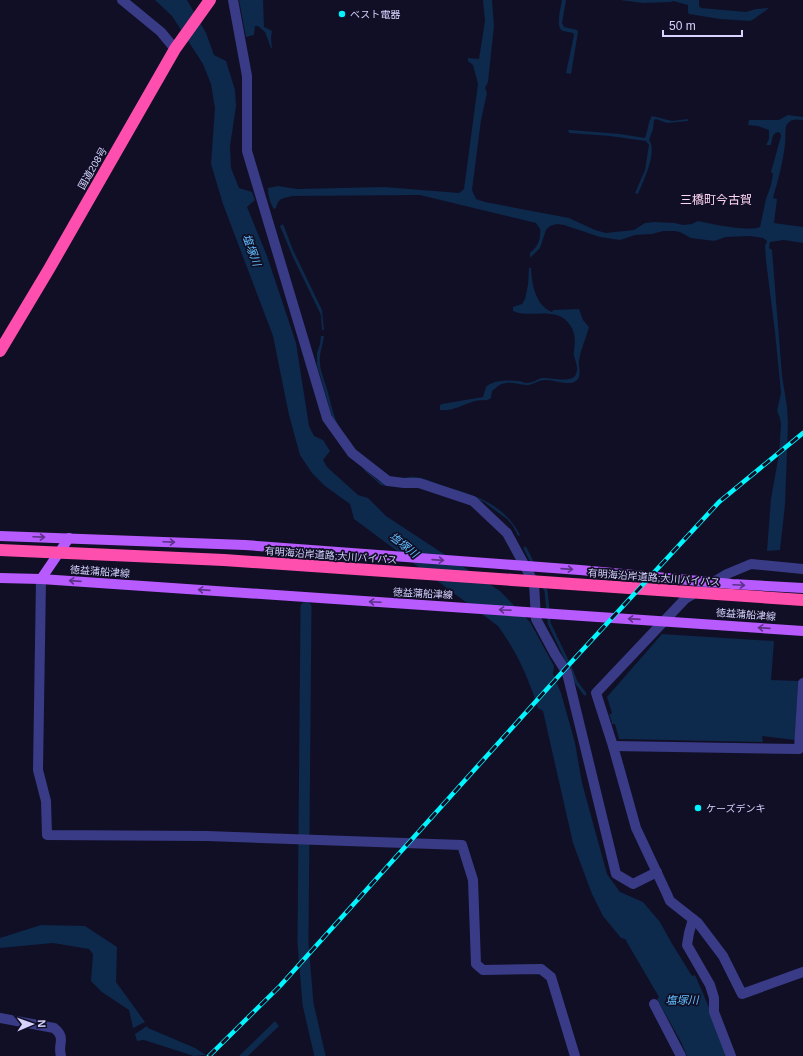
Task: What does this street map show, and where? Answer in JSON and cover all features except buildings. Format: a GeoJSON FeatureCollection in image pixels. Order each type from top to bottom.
{"type":"FeatureCollection","features":[{"type":"Feature","properties":{"kind":"highway","name":"国道208号"},"geometry":{"type":"LineString","coordinates":[[0,351],[49,269],[175,49],[210,0]]}},
{"type":"Feature","properties":{"kind":"highway","name":"有明海沿岸道路;大川バイパス"},"geometry":{"type":"LineString","coordinates":[[0,550],[224,560],[803,600]]}},
{"type":"Feature","properties":{"kind":"main road"},"geometry":{"type":"LineString","coordinates":[[0,536],[245,545],[580,570],[732,584],[803,588]]}},
{"type":"Feature","properties":{"kind":"main road","name":"徳益蒲船津線"},"geometry":{"type":"LineString","coordinates":[[41,579],[69,538]]}},
{"type":"Feature","properties":{"kind":"main road","name":"徳益蒲船津線"},"geometry":{"type":"LineString","coordinates":[[0,578],[41,579],[803,630]]}},
{"type":"Feature","properties":{"kind":"street"},"geometry":{"type":"LineString","coordinates":[[122,0],[161,32],[175,49]]}},
{"type":"Feature","properties":{"kind":"street"},"geometry":{"type":"LineString","coordinates":[[233,0],[247,76],[247,151],[327,418],[352,453],[388,481],[419,483],[473,501],[507,532],[534,583],[536,619],[567,673],[616,874],[633,884],[657,872]]}},
{"type":"Feature","properties":{"kind":"street"},"geometry":{"type":"LineString","coordinates":[[803,569],[751,564],[727,574],[685,599],[596,693],[613,746],[636,828],[670,901],[698,923],[723,956],[742,994],[803,972]]}},
{"type":"Feature","properties":{"kind":"street"},"geometry":{"type":"LineString","coordinates":[[41,579],[38,770],[46,801],[47,835],[207,836],[462,845],[473,880],[476,964],[483,970],[541,969],[551,977],[575,1056]]}},
{"type":"Feature","properties":{"kind":"street"},"geometry":{"type":"LineString","coordinates":[[613,746],[799,749],[803,683]]}},
{"type":"Feature","properties":{"kind":"street"},"geometry":{"type":"LineString","coordinates":[[693,919],[687,945],[710,985],[714,998],[714,1012],[731,1056]]}},
{"type":"Feature","properties":{"kind":"street"},"geometry":{"type":"LineString","coordinates":[[654,1004],[681,1056]]}},
{"type":"Feature","properties":{"kind":"street"},"geometry":{"type":"LineString","coordinates":[[0,1018],[54,1028],[59,1032],[62,1039],[61,1056]]}},
{"type":"Feature","properties":{"kind":"water","name":"塩塚川"},"geometry":{"type":"Polygon","coordinates":[[[155,0],[187,0],[206,33],[214,55],[226,61],[235,90],[236,106],[230,146],[231,168],[239,188],[252,192],[255,200],[247,207],[267,256],[296,343],[309,426],[314,436],[323,440],[330,451],[323,460],[327,467],[358,495],[368,498],[386,516],[500,591],[530,622],[554,666],[553,674],[561,693],[575,743],[582,783],[607,874],[620,892],[643,902],[660,922],[692,976],[695,975],[720,1033],[728,1056],[687,1056],[681,1042],[657,999],[659,997],[625,939],[621,938],[603,916],[592,894],[573,843],[543,711],[538,708],[521,665],[511,645],[498,626],[354,519],[350,504],[325,486],[312,473],[300,455],[289,415],[273,336],[223,204],[211,164],[215,108],[211,84],[203,64],[172,16],[155,0]]]}},
{"type":"Feature","properties":{"kind":"water"},"geometry":{"type":"Polygon","coordinates":[[[239,0],[263,0],[264,27],[272,31],[272,48],[265,32],[258,26],[255,26],[254,35],[246,37],[239,0]]]}},
{"type":"Feature","properties":{"kind":"water"},"geometry":{"type":"Polygon","coordinates":[[[483,0],[492,0],[494,26],[488,82],[485,88],[487,93],[481,120],[472,190],[476,199],[569,218],[595,230],[606,233],[634,230],[645,223],[654,222],[683,225],[692,224],[698,221],[721,226],[747,229],[760,227],[766,199],[771,185],[773,174],[771,172],[781,136],[780,133],[776,133],[773,137],[771,145],[766,145],[769,139],[769,130],[758,126],[748,125],[749,120],[779,120],[788,115],[803,117],[803,120],[790,121],[787,125],[783,158],[773,198],[777,199],[774,223],[803,227],[803,243],[784,240],[770,242],[769,248],[772,250],[782,376],[788,424],[785,505],[780,550],[767,551],[771,499],[779,454],[781,425],[777,411],[781,393],[766,261],[765,246],[767,241],[763,238],[750,236],[726,237],[714,241],[691,238],[680,232],[663,231],[652,234],[635,235],[620,240],[600,237],[557,224],[550,226],[546,230],[540,248],[530,258],[530,253],[537,245],[540,236],[540,229],[536,223],[420,195],[292,196],[281,199],[274,209],[268,194],[268,188],[278,186],[297,189],[384,187],[459,193],[464,189],[478,84],[473,65],[468,61],[468,58],[479,59],[485,21],[483,0]]]}},
{"type":"Feature","properties":{"kind":"water"},"geometry":{"type":"Polygon","coordinates":[[[562,0],[566,0],[562,23],[564,27],[577,30],[578,32],[571,74],[566,73],[574,35],[573,33],[563,31],[559,26],[562,0]]]}},
{"type":"Feature","properties":{"kind":"water"},"geometry":{"type":"Polygon","coordinates":[[[620,0],[699,0],[699,6],[701,8],[746,12],[756,9],[769,8],[750,21],[720,19],[689,14],[688,5],[673,1],[643,3],[620,0]]]}},
{"type":"Feature","properties":{"kind":"water"},"geometry":{"type":"Polygon","coordinates":[[[652,116],[672,121],[688,119],[688,121],[667,123],[656,119],[654,120],[653,129],[649,140],[652,151],[651,159],[638,194],[635,193],[645,170],[649,145],[646,141],[610,136],[569,133],[568,130],[620,134],[645,138],[652,116]]]}},
{"type":"Feature","properties":{"kind":"water"},"geometry":{"type":"Polygon","coordinates":[[[283,224],[293,250],[322,310],[324,330],[322,330],[321,315],[280,226],[283,224]]]}},
{"type":"Feature","properties":{"kind":"water"},"geometry":{"type":"Polygon","coordinates":[[[529,268],[531,268],[532,281],[538,299],[546,309],[552,312],[553,310],[579,309],[583,320],[589,327],[579,360],[580,373],[577,380],[570,383],[562,383],[544,380],[526,385],[505,383],[499,385],[492,391],[491,398],[489,399],[475,401],[449,410],[440,410],[440,405],[442,404],[483,397],[486,387],[493,383],[519,381],[527,383],[542,378],[571,379],[576,374],[577,367],[574,353],[574,335],[572,328],[565,319],[551,314],[527,314],[513,311],[513,307],[522,304],[525,299],[529,268]]]}},
{"type":"Feature","properties":{"kind":"water"},"geometry":{"type":"Polygon","coordinates":[[[321,336],[324,336],[320,356],[320,368],[335,418],[356,455],[377,480],[383,483],[391,483],[406,477],[426,479],[478,497],[497,508],[505,515],[520,535],[518,536],[513,526],[507,519],[484,502],[462,493],[426,483],[387,486],[381,485],[365,471],[333,420],[317,365],[317,353],[321,336]]]}},
{"type":"Feature","properties":{"kind":"water"},"geometry":{"type":"Polygon","coordinates":[[[662,634],[774,641],[771,680],[798,681],[795,740],[762,736],[763,742],[619,739],[615,724],[612,724],[609,715],[612,713],[607,697],[662,634]]]}},
{"type":"Feature","properties":{"kind":"water"},"geometry":{"type":"Polygon","coordinates":[[[41,925],[85,926],[117,947],[116,982],[145,1022],[133,1028],[129,1010],[102,992],[91,981],[93,954],[89,949],[53,943],[0,948],[0,938],[41,925]]]}},
{"type":"Feature","properties":{"kind":"water"},"geometry":{"type":"Polygon","coordinates":[[[275,1021],[279,1026],[248,1056],[239,1056],[275,1021]]]}},
{"type":"Feature","properties":{"kind":"water"},"geometry":{"type":"Polygon","coordinates":[[[147,1026],[148,1028],[195,1048],[206,1055],[194,1056],[144,1040],[137,1041],[135,1034],[147,1026]]]}},
{"type":"Feature","properties":{"kind":"waterway"},"geometry":{"type":"LineString","coordinates":[[525,548],[533,564]]}},
{"type":"Feature","properties":{"kind":"waterway"},"geometry":{"type":"LineString","coordinates":[[543,585],[546,591],[548,611]]}},
{"type":"Feature","properties":{"kind":"waterway"},"geometry":{"type":"LineString","coordinates":[[306,607],[303,943],[308,1004],[320,1056]]}},
{"type":"Feature","properties":{"kind":"waterway"},"geometry":{"type":"LineString","coordinates":[[549,616],[549,623],[576,682],[585,694]]}},
{"type":"Feature","properties":{"kind":"railway"},"geometry":{"type":"LineString","coordinates":[[209,1056],[280,986],[565,669],[719,502],[803,433]]}},
{"type":"Feature","properties":{"kind":"place","name":"ベスト電器"},"geometry":{"type":"Point","coordinates":[342,14]}},
{"type":"Feature","properties":{"kind":"place","name":"ケーズデンキ"},"geometry":{"type":"Point","coordinates":[698,808]}},
{"type":"Feature","properties":{"kind":"district","name":"三橋町今古賀"},"geometry":{"type":"Point","coordinates":[716,200]}}]}
